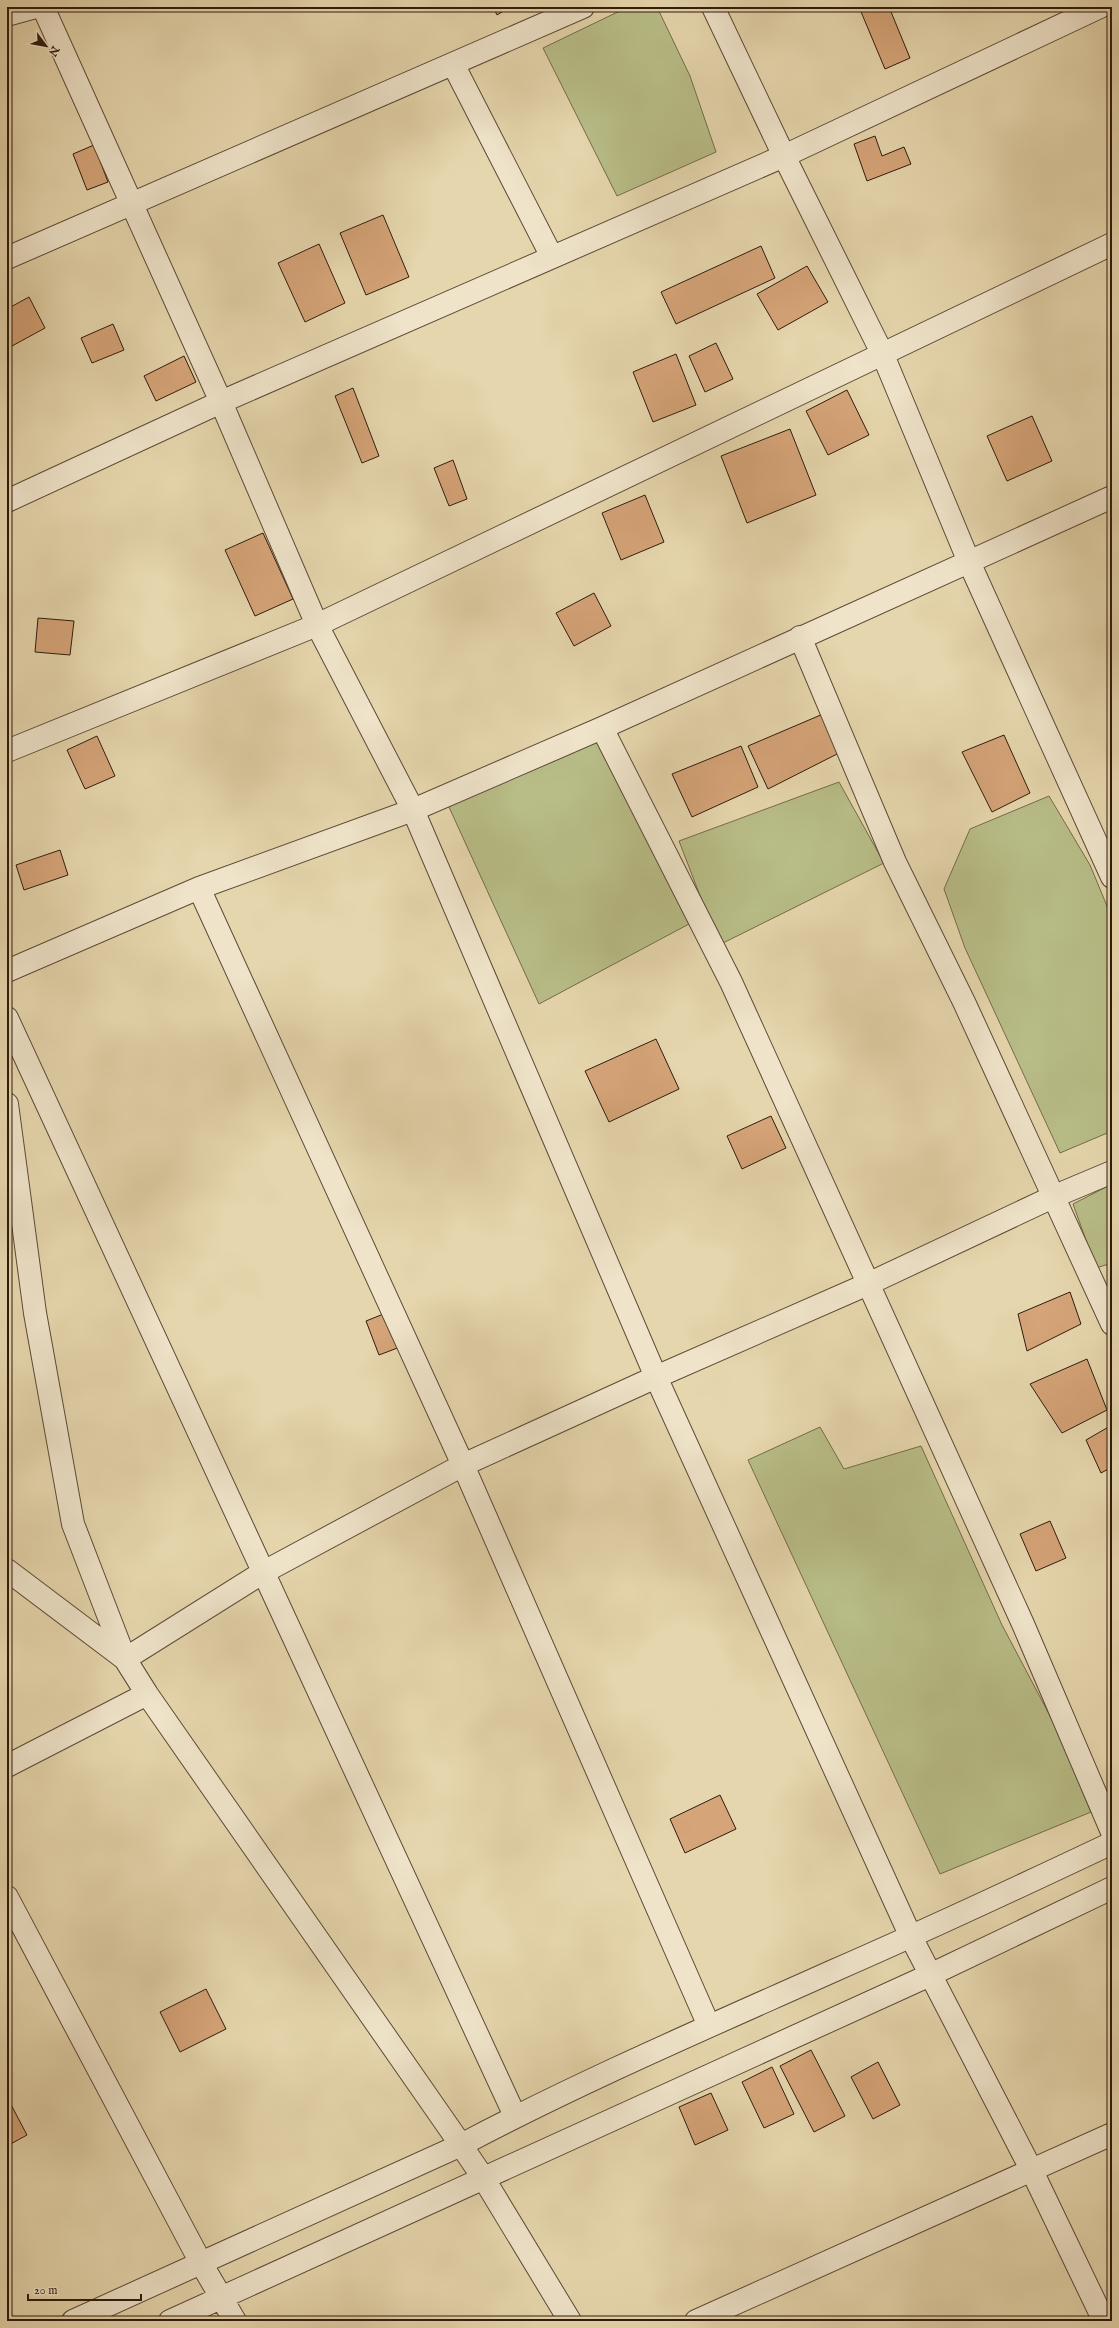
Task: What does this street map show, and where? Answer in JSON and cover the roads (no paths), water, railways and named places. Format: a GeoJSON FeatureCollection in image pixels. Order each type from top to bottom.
{"type":"FeatureCollection","features":[{"type":"Feature","properties":{"kind":"street"},"geometry":{"type":"LineString","coordinates":[[7,15],[36,7]]}},
{"type":"Feature","properties":{"kind":"street"},"geometry":{"type":"LineString","coordinates":[[43,7],[221,402],[317,625],[413,810],[656,1377],[911,1937],[1032,2171],[1104,2321]]}},
{"type":"Feature","properties":{"kind":"street"},"geometry":{"type":"LineString","coordinates":[[7,258],[583,7]]}},
{"type":"Feature","properties":{"kind":"street"},"geometry":{"type":"LineString","coordinates":[[713,7],[784,156],[884,355],[970,562],[1112,877]]}},
{"type":"Feature","properties":{"kind":"street"},"geometry":{"type":"LineString","coordinates":[[7,501],[221,402],[784,156],[1100,7]]}},
{"type":"Feature","properties":{"kind":"street"},"geometry":{"type":"LineString","coordinates":[[453,64],[552,257]]}},
{"type":"Feature","properties":{"kind":"street"},"geometry":{"type":"LineString","coordinates":[[7,751],[317,625],[884,355],[1112,244]]}},
{"type":"Feature","properties":{"kind":"street"},"geometry":{"type":"LineString","coordinates":[[7,971],[199,888],[413,810],[602,728],[800,637],[1112,497]]}},
{"type":"Feature","properties":{"kind":"street"},"geometry":{"type":"LineString","coordinates":[[800,637],[895,862],[964,1002],[1055,1196],[1112,1324]]}},
{"type":"Feature","properties":{"kind":"street"},"geometry":{"type":"LineString","coordinates":[[602,728],[731,982],[1023,1624],[1112,1832]]}},
{"type":"Feature","properties":{"kind":"street"},"geometry":{"type":"LineString","coordinates":[[199,888],[463,1465],[709,2026]]}},
{"type":"Feature","properties":{"kind":"street"},"geometry":{"type":"LineString","coordinates":[[7,1018],[262,1573],[515,2116]]}},
{"type":"Feature","properties":{"kind":"street"},"geometry":{"type":"LineString","coordinates":[[7,1104],[35,1313],[73,1524],[125,1659],[147,1694],[484,2179],[570,2321]]}},
{"type":"Feature","properties":{"kind":"street"},"geometry":{"type":"LineString","coordinates":[[125,1659],[262,1573],[463,1465],[656,1377],[868,1284],[1055,1196],[1112,1172]]}},
{"type":"Feature","properties":{"kind":"street"},"geometry":{"type":"LineString","coordinates":[[7,1213],[24,1226]]}},
{"type":"Feature","properties":{"kind":"street"},"geometry":{"type":"LineString","coordinates":[[7,1570],[125,1659]]}},
{"type":"Feature","properties":{"kind":"street"},"geometry":{"type":"LineString","coordinates":[[7,1766],[147,1694]]}},
{"type":"Feature","properties":{"kind":"street"},"geometry":{"type":"LineString","coordinates":[[74,2321],[461,2145],[515,2116],[709,2026],[911,1937],[1112,1844]]}},
{"type":"Feature","properties":{"kind":"street"},"geometry":{"type":"LineString","coordinates":[[170,2321],[930,1975],[1112,1888]]}},
{"type":"Feature","properties":{"kind":"street"},"geometry":{"type":"LineString","coordinates":[[7,1897],[201,2262],[236,2321]]}},
{"type":"Feature","properties":{"kind":"street"},"geometry":{"type":"LineString","coordinates":[[696,2321],[1112,2134]]}}]}
